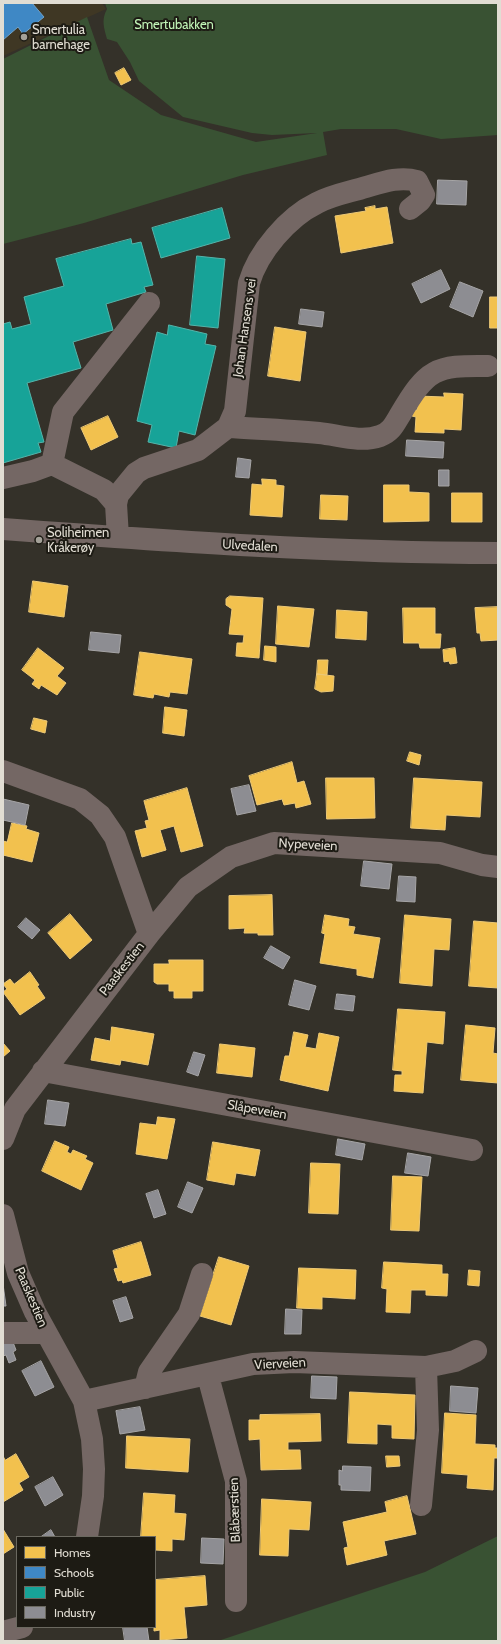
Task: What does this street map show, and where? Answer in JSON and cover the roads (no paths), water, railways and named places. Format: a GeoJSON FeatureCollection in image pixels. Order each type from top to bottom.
{"type":"FeatureCollection","features":[{"type":"Feature","properties":{"kind":"street","name":"Johan Hansens vei"},"geometry":{"type":"LineString","coordinates":[[116,504],[118,495],[136,473],[144,468],[198,450],[228,426],[235,411],[249,283],[255,268],[270,243],[291,222],[315,204],[328,198],[386,181],[406,178],[417,181],[424,195],[420,201],[410,209]]}},
{"type":"Feature","properties":{"kind":"street"},"geometry":{"type":"LineString","coordinates":[[52,464],[63,412],[149,303]]}},
{"type":"Feature","properties":{"kind":"street"},"geometry":{"type":"LineString","coordinates":[[228,426],[321,434],[363,440],[379,436],[391,430],[422,382],[440,369],[458,366],[488,366]]}},
{"type":"Feature","properties":{"kind":"street"},"geometry":{"type":"LineString","coordinates":[[3,478],[33,471],[52,464],[104,490],[116,504],[118,537]]}},
{"type":"Feature","properties":{"kind":"street","name":"Ulvedalen"},"geometry":{"type":"LineString","coordinates":[[3,529],[232,545],[405,553],[498,553]]}},
{"type":"Feature","properties":{"kind":"street","name":"Paaskestien"},"geometry":{"type":"LineString","coordinates":[[3,771],[80,799],[100,814],[115,837],[149,934],[43,1070],[15,1109],[3,1139]]}},
{"type":"Feature","properties":{"kind":"street","name":"Nypeveien"},"geometry":{"type":"LineString","coordinates":[[149,934],[188,887],[231,857],[274,843],[440,853],[482,865],[498,867]]}},
{"type":"Feature","properties":{"kind":"street","name":"Slåpeveien"},"geometry":{"type":"LineString","coordinates":[[43,1070],[472,1150]]}},
{"type":"Feature","properties":{"kind":"street","name":"Paaskestien"},"geometry":{"type":"LineString","coordinates":[[3,1215],[18,1273],[35,1312],[84,1402],[92,1439],[94,1469],[93,1496],[87,1536]]}},
{"type":"Feature","properties":{"kind":"street"},"geometry":{"type":"LineString","coordinates":[[145,1388],[149,1372],[189,1314],[202,1274]]}},
{"type":"Feature","properties":{"kind":"street","name":"Paaskestien"},"geometry":{"type":"LineString","coordinates":[[3,1333],[46,1333]]}},
{"type":"Feature","properties":{"kind":"street","name":"Vierveien"},"geometry":{"type":"LineString","coordinates":[[84,1402],[208,1376],[253,1364],[294,1362],[426,1367],[455,1361],[476,1351]]}},
{"type":"Feature","properties":{"kind":"street"},"geometry":{"type":"LineString","coordinates":[[421,1505],[428,1430],[426,1367]]}},
{"type":"Feature","properties":{"kind":"street","name":"Blåbærstien"},"geometry":{"type":"LineString","coordinates":[[208,1376],[236,1481],[236,1600]]}},
{"type":"Feature","properties":{"kind":"street"},"geometry":{"type":"LineString","coordinates":[[3,1632],[18,1628]]}},
{"type":"Feature","properties":{"kind":"place","name":"Smertulia barnehage"},"geometry":{"type":"Point","coordinates":[24,37]}},
{"type":"Feature","properties":{"kind":"place","name":"Soliheimen Kråkerøy"},"geometry":{"type":"Point","coordinates":[39,540]}},
{"type":"Feature","properties":{"kind":"park label","name":"Smertubakken"},"geometry":{"type":"Point","coordinates":[174,25]}}]}
